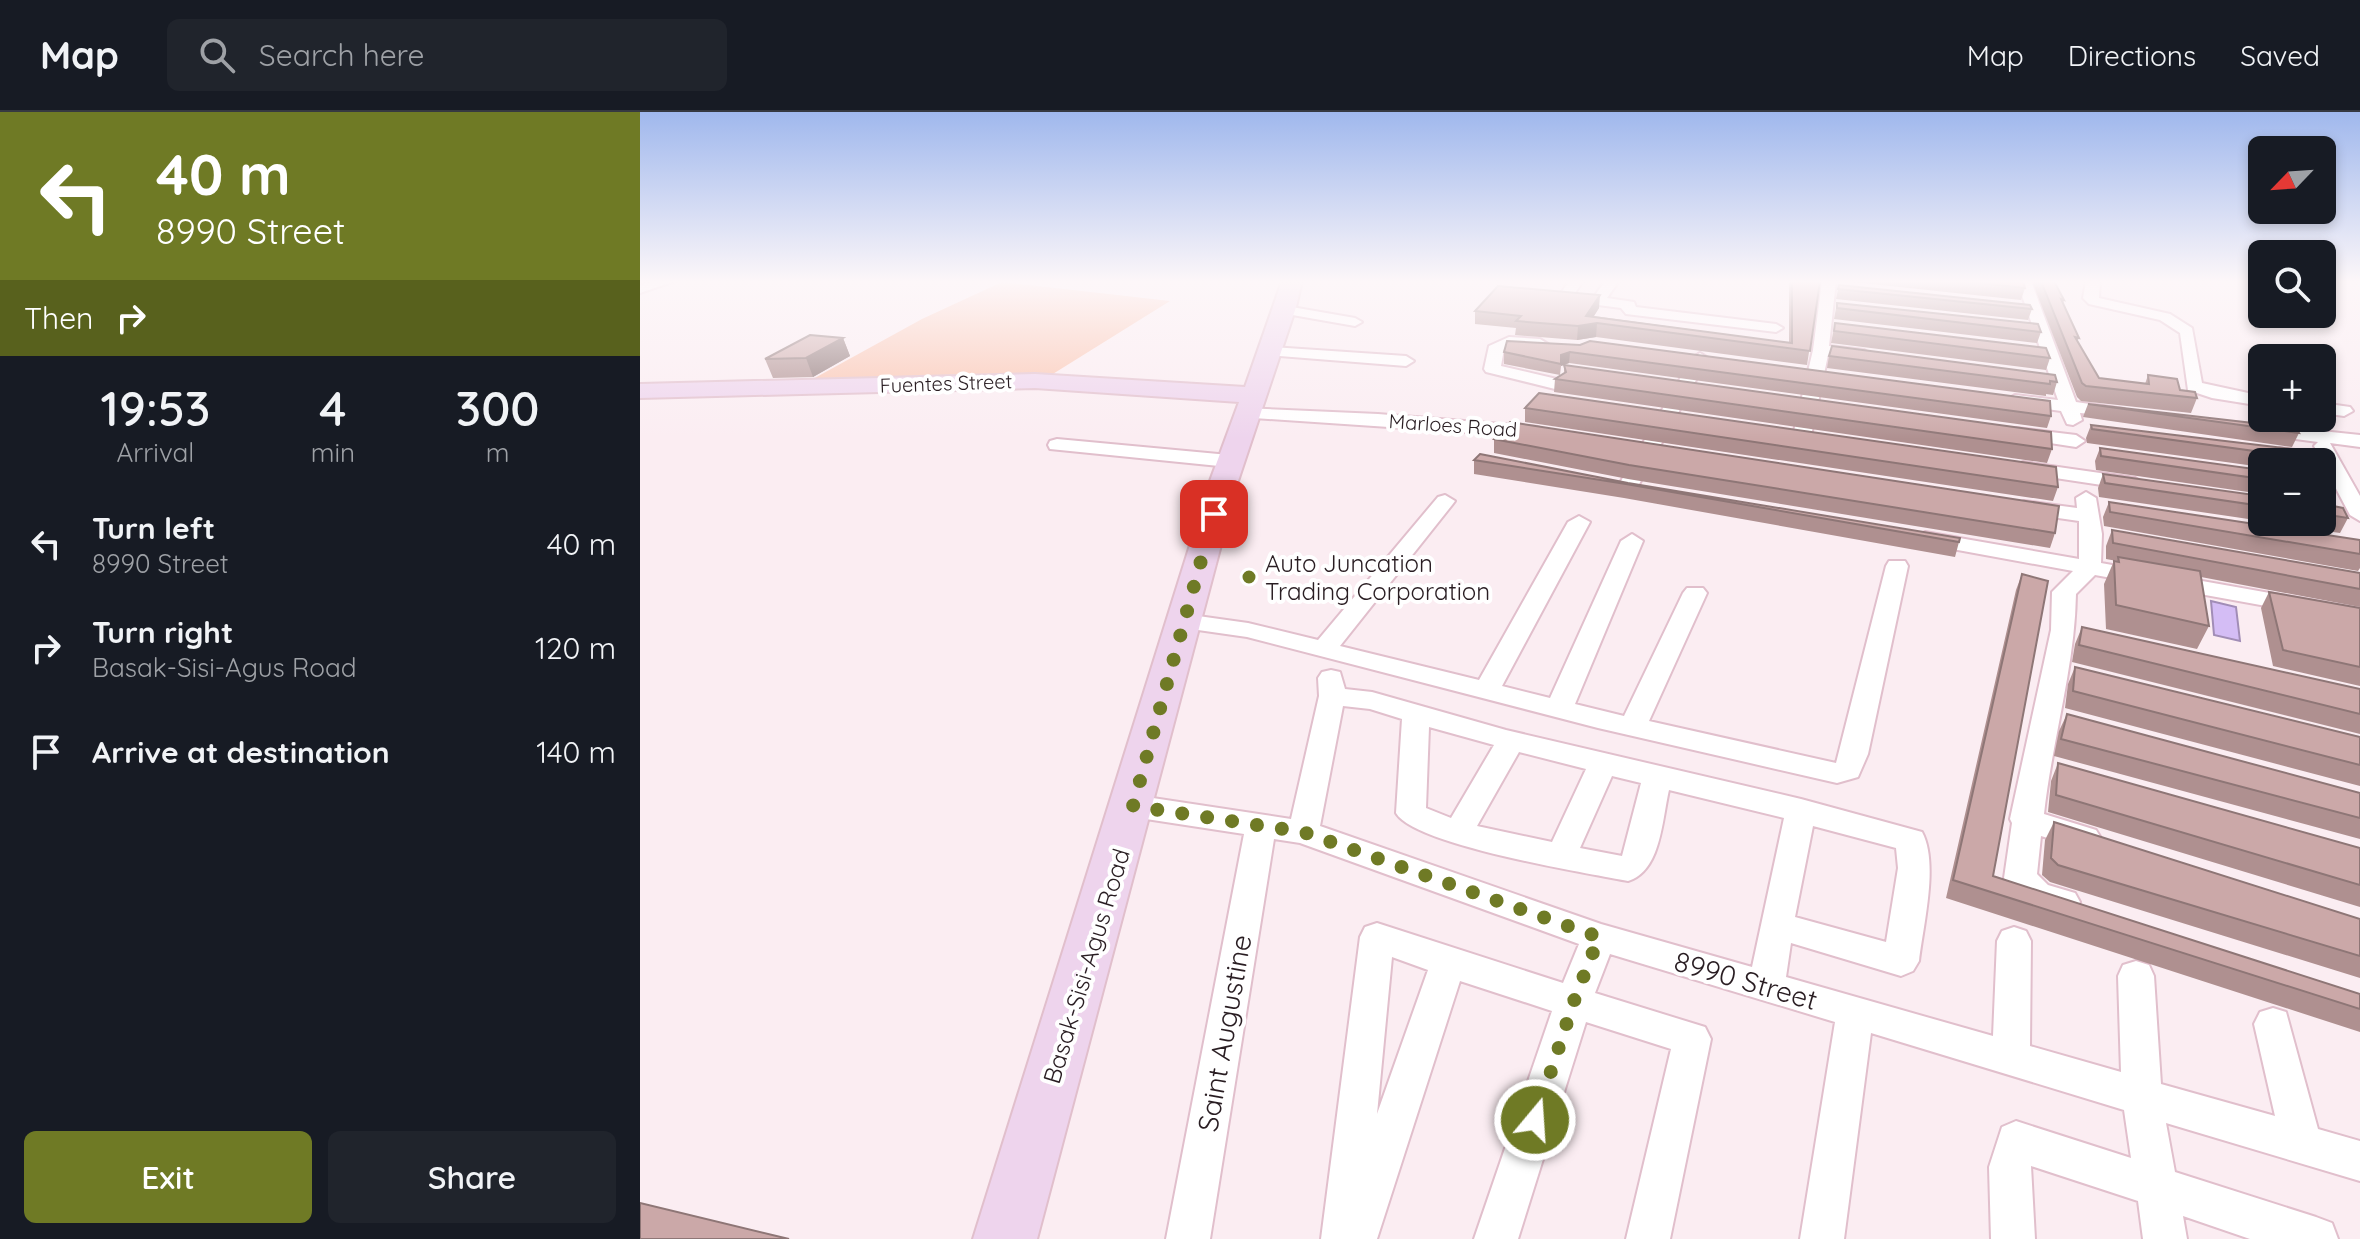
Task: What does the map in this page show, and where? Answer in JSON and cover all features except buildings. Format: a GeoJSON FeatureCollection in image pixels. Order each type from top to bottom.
{"type":"FeatureCollection","features":[{"type":"Feature","properties":{"kind":"street","name":"Basak-Sisi-Agus Road"},"geometry":{"type":"LineString","coordinates":[[1005,1239],[1133,806],[1229,461],[1248,404],[1278,334]]}},
{"type":"Feature","properties":{"kind":"street"},"geometry":{"type":"LineString","coordinates":[[1689,334],[1762,343]]}},
{"type":"Feature","properties":{"kind":"street"},"geometry":{"type":"LineString","coordinates":[[1800,439],[1821,350],[1829,334]]}},
{"type":"Feature","properties":{"kind":"street"},"geometry":{"type":"LineString","coordinates":[[2037,334],[2041,352],[2080,435],[2084,477],[2095,520],[2090,567],[2064,592],[2063,630],[2025,819],[2020,878],[2037,894],[2096,913]]}},
{"type":"Feature","properties":{"kind":"street"},"geometry":{"type":"LineString","coordinates":[[2187,334],[2194,386],[2212,393],[2248,399]]}},
{"type":"Feature","properties":{"kind":"street"},"geometry":{"type":"LineString","coordinates":[[1552,345],[1504,343],[1497,346],[1492,369],[1551,394],[1569,371]]}},
{"type":"Feature","properties":{"kind":"street"},"geometry":{"type":"LineString","coordinates":[[1821,350],[1881,358]]}},
{"type":"Feature","properties":{"kind":"street"},"geometry":{"type":"LineString","coordinates":[[1272,352],[1406,361]]}},
{"type":"Feature","properties":{"kind":"street"},"geometry":{"type":"LineString","coordinates":[[1656,493],[1620,487],[1649,450],[1700,358]]}},
{"type":"Feature","properties":{"kind":"street","name":"Fuentes Street"},"geometry":{"type":"LineString","coordinates":[[640,391],[1035,381],[1248,404]]}},
{"type":"Feature","properties":{"kind":"street"},"geometry":{"type":"LineString","coordinates":[[1996,397],[2080,435]]}},
{"type":"Feature","properties":{"kind":"street","name":"Marloes Road"},"geometry":{"type":"LineString","coordinates":[[1248,404],[1518,423],[1559,436]]}},
{"type":"Feature","properties":{"kind":"street"},"geometry":{"type":"LineString","coordinates":[[2336,410],[2344,411]]}},
{"type":"Feature","properties":{"kind":"street"},"geometry":{"type":"LineString","coordinates":[[1998,430],[2080,435],[2133,415]]}},
{"type":"Feature","properties":{"kind":"street"},"geometry":{"type":"LineString","coordinates":[[1494,449],[1518,423]]}},
{"type":"Feature","properties":{"kind":"street"},"geometry":{"type":"LineString","coordinates":[[2240,427],[2360,441]]}},
{"type":"Feature","properties":{"kind":"street"},"geometry":{"type":"LineString","coordinates":[[2317,436],[2324,448]]}},
{"type":"Feature","properties":{"kind":"street"},"geometry":{"type":"LineString","coordinates":[[1057,445],[1229,461]]}},
{"type":"Feature","properties":{"kind":"street"},"geometry":{"type":"LineString","coordinates":[[2006,465],[2158,488]]}},
{"type":"Feature","properties":{"kind":"street"},"geometry":{"type":"LineString","coordinates":[[2336,467],[2353,489],[2360,516],[2336,514]]}},
{"type":"Feature","properties":{"kind":"street"},"geometry":{"type":"LineString","coordinates":[[1323,650],[1445,501]]}},
{"type":"Feature","properties":{"kind":"street"},"geometry":{"type":"LineString","coordinates":[[2009,504],[2095,520]]}},
{"type":"Feature","properties":{"kind":"street"},"geometry":{"type":"LineString","coordinates":[[1486,691],[1579,522]]}},
{"type":"Feature","properties":{"kind":"street"},"geometry":{"type":"LineString","coordinates":[[1910,535],[2360,616]]}},
{"type":"Feature","properties":{"kind":"street"},"geometry":{"type":"LineString","coordinates":[[1559,709],[1632,541]]}},
{"type":"Feature","properties":{"kind":"street"},"geometry":{"type":"LineString","coordinates":[[2019,553],[2064,592]]}},
{"type":"Feature","properties":{"kind":"street"},"geometry":{"type":"LineString","coordinates":[[1184,621],[1248,630],[1559,709],[1831,772],[1848,770],[1854,754],[1897,566]]}},
{"type":"Feature","properties":{"kind":"street"},"geometry":{"type":"LineString","coordinates":[[1633,727],[1695,593]]}},
{"type":"Feature","properties":{"kind":"street"},"geometry":{"type":"LineString","coordinates":[[2063,630],[2093,637]]}},
{"type":"Feature","properties":{"kind":"street"},"geometry":{"type":"LineString","coordinates":[[2055,669],[2085,677]]}},
{"type":"Feature","properties":{"kind":"street"},"geometry":{"type":"LineString","coordinates":[[1303,832],[1331,687],[1416,715],[1911,840],[1914,868],[1901,961],[1776,925]]}},
{"type":"Feature","properties":{"kind":"street"},"geometry":{"type":"LineString","coordinates":[[1416,715],[1411,813],[1417,819],[1459,831],[1628,869],[1636,862],[1657,777]]}},
{"type":"Feature","properties":{"kind":"street"},"geometry":{"type":"LineString","coordinates":[[2046,715],[2076,723]]}},
{"type":"Feature","properties":{"kind":"street"},"geometry":{"type":"LineString","coordinates":[[1459,831],[1512,739]]}},
{"type":"Feature","properties":{"kind":"street"},"geometry":{"type":"LineString","coordinates":[[1561,856],[1603,763]]}},
{"type":"Feature","properties":{"kind":"street"},"geometry":{"type":"LineString","coordinates":[[2035,764],[2064,772]]}},
{"type":"Feature","properties":{"kind":"street","name":"8990 Street"},"geometry":{"type":"LineString","coordinates":[[1133,806],[1303,832],[1599,937],[2360,1161]]}},
{"type":"Feature","properties":{"kind":"street"},"geometry":{"type":"LineString","coordinates":[[1767,985],[1776,925],[1801,810]]}},
{"type":"Feature","properties":{"kind":"street"},"geometry":{"type":"LineString","coordinates":[[2025,819],[2116,848]]}},
{"type":"Feature","properties":{"kind":"street","name":"Saint Augustine"},"geometry":{"type":"LineString","coordinates":[[1188,1239],[1261,826]]}},
{"type":"Feature","properties":{"kind":"street"},"geometry":{"type":"LineString","coordinates":[[1343,1239],[1377,937],[1448,963],[1692,1039],[1648,1239]]}},
{"type":"Feature","properties":{"kind":"street"},"geometry":{"type":"LineString","coordinates":[[1496,1239],[1574,1001],[1599,937]]}},
{"type":"Feature","properties":{"kind":"street"},"geometry":{"type":"LineString","coordinates":[[2011,1058],[2014,941]]}},
{"type":"Feature","properties":{"kind":"street"},"geometry":{"type":"LineString","coordinates":[[1355,1239],[1448,963]]}},
{"type":"Feature","properties":{"kind":"street"},"geometry":{"type":"LineString","coordinates":[[2136,976],[2142,1097],[2165,1239]]}},
{"type":"Feature","properties":{"kind":"street"},"geometry":{"type":"LineString","coordinates":[[1822,1239],[1855,1012]]}},
{"type":"Feature","properties":{"kind":"street"},"geometry":{"type":"LineString","coordinates":[[2273,1024],[2301,1143]]}},
{"type":"Feature","properties":{"kind":"street"},"geometry":{"type":"LineString","coordinates":[[2013,1239],[2010,1167],[2016,1141],[2316,1239]]}},
{"type":"Feature","properties":{"kind":"shaded area"},"geometry":{"type":"Polygon","coordinates":[[[895,334],[1118,334],[1048,377],[802,385],[895,334]]]}},
{"type":"Feature","properties":{"kind":"shaded area"},"geometry":{"type":"Polygon","coordinates":[[[2211,601],[2236,607],[2240,641],[2214,635],[2211,601]]]}},
{"type":"Feature","properties":{"kind":"place","name":"Auto Juncation Trading Corporation"},"geometry":{"type":"Point","coordinates":[1249,577]}},
{"type":"Feature","properties":{"kind":"route"},"geometry":{"type":"LineString","coordinates":[[1214,514],[1133,806],[1303,832],[1599,937],[1574,1001],[1535,1120]]}}]}
